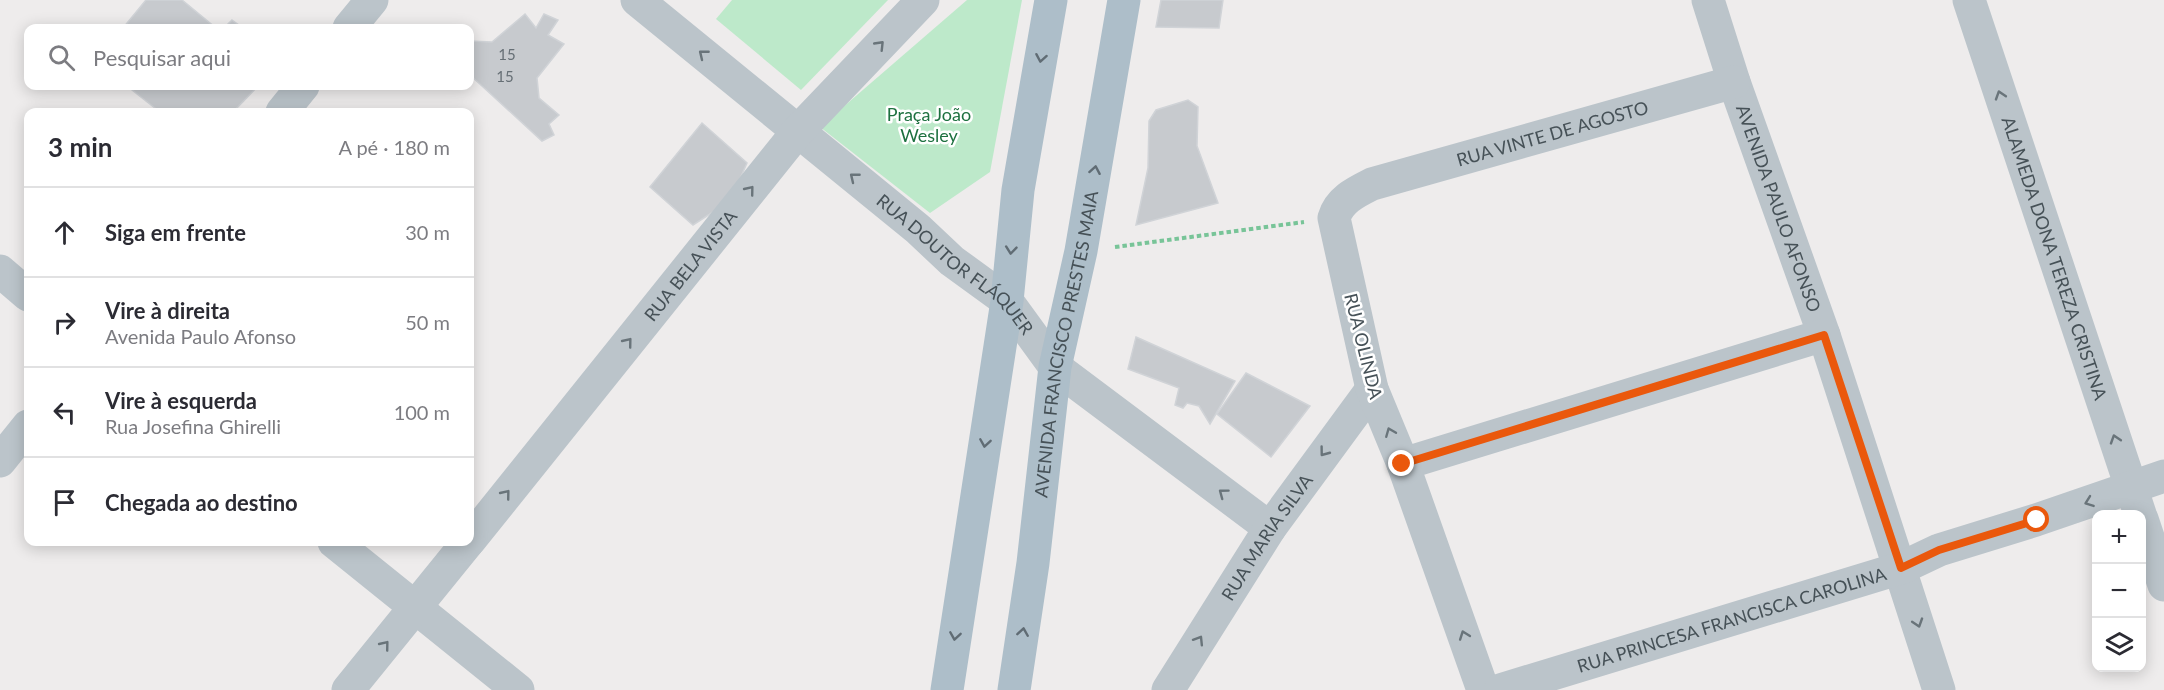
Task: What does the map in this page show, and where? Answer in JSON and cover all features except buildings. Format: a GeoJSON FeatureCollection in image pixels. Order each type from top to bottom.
{"type":"FeatureCollection","features":[{"type":"Feature","properties":{"kind":"main road"},"geometry":{"type":"LineString","coordinates":[[946,690],[1007,301],[1018,190],[1051,0]]}},
{"type":"Feature","properties":{"kind":"main road","name":"AVENIDA FRANCISCO PRESTES MAIA"},"geometry":{"type":"LineString","coordinates":[[1014,690],[1033,563],[1055,367],[1081,251],[1124,0]]}},
{"type":"Feature","properties":{"kind":"street"},"geometry":{"type":"LineString","coordinates":[[352,24],[372,0]]}},
{"type":"Feature","properties":{"kind":"street","name":"RUA DOUTOR FLÁQUER"},"geometry":{"type":"LineString","coordinates":[[637,0],[918,229],[952,261],[1007,301],[1055,367],[1270,528]]}},
{"type":"Feature","properties":{"kind":"street","name":"RUA BELA VISTA"},"geometry":{"type":"LineString","coordinates":[[474,535],[798,131],[923,0]]}},
{"type":"Feature","properties":{"kind":"street","name":"AVENIDA PAULO AFONSO"},"geometry":{"type":"LineString","coordinates":[[1708,0],[1734,82],[1824,335],[1940,690]]}},
{"type":"Feature","properties":{"kind":"street","name":"ALAMEDA DONA TEREZA CRISTINA"},"geometry":{"type":"LineString","coordinates":[[1969,0],[2164,585]]}},
{"type":"Feature","properties":{"kind":"street","name":"RUA VINTE DE AGOSTO"},"geometry":{"type":"LineString","coordinates":[[1372,184],[1734,82]]}},
{"type":"Feature","properties":{"kind":"street"},"geometry":{"type":"LineString","coordinates":[[285,108],[300,90]]}},
{"type":"Feature","properties":{"kind":"street","name":"RUA OLINDA"},"geometry":{"type":"LineString","coordinates":[[1372,184],[1343,202],[1336,210],[1334,218],[1372,389],[1402,464],[1483,690]]}},
{"type":"Feature","properties":{"kind":"street"},"geometry":{"type":"LineString","coordinates":[[0,272],[24,292]]}},
{"type":"Feature","properties":{"kind":"street"},"geometry":{"type":"LineString","coordinates":[[1402,464],[1824,335]]}},
{"type":"Feature","properties":{"kind":"street","name":"RUA MARIA SILVA"},"geometry":{"type":"LineString","coordinates":[[1168,690],[1270,528],[1372,389]]}},
{"type":"Feature","properties":{"kind":"street"},"geometry":{"type":"LineString","coordinates":[[0,461],[24,431]]}},
{"type":"Feature","properties":{"kind":"street","name":"RUA PRINCESA FRANCISCA CAROLINA"},"geometry":{"type":"LineString","coordinates":[[1500,690],[1901,568],[1939,550],[2037,520],[2137,507],[2164,476]]}},
{"type":"Feature","properties":{"kind":"street"},"geometry":{"type":"LineString","coordinates":[[339,546],[518,690]]}},
{"type":"Feature","properties":{"kind":"street","name":"RUA BELA VISTA"},"geometry":{"type":"LineString","coordinates":[[348,690],[465,546]]}},
{"type":"Feature","properties":{"kind":"path"},"geometry":{"type":"LineString","coordinates":[[1081,251],[1297,223]]}},
{"type":"Feature","properties":{"kind":"green space"},"geometry":{"type":"Polygon","coordinates":[[[732,0],[888,0],[801,90],[716,19],[732,0]]]}},
{"type":"Feature","properties":{"kind":"green space","name":"Praça João Wesley"},"geometry":{"type":"Polygon","coordinates":[[[967,0],[1022,0],[990,172],[930,213],[820,127],[967,0]]]}},
{"type":"Feature","properties":{"kind":"route"},"geometry":{"type":"LineString","coordinates":[[1402,464],[1824,335],[1901,568],[1939,550],[2037,520]]}}]}
